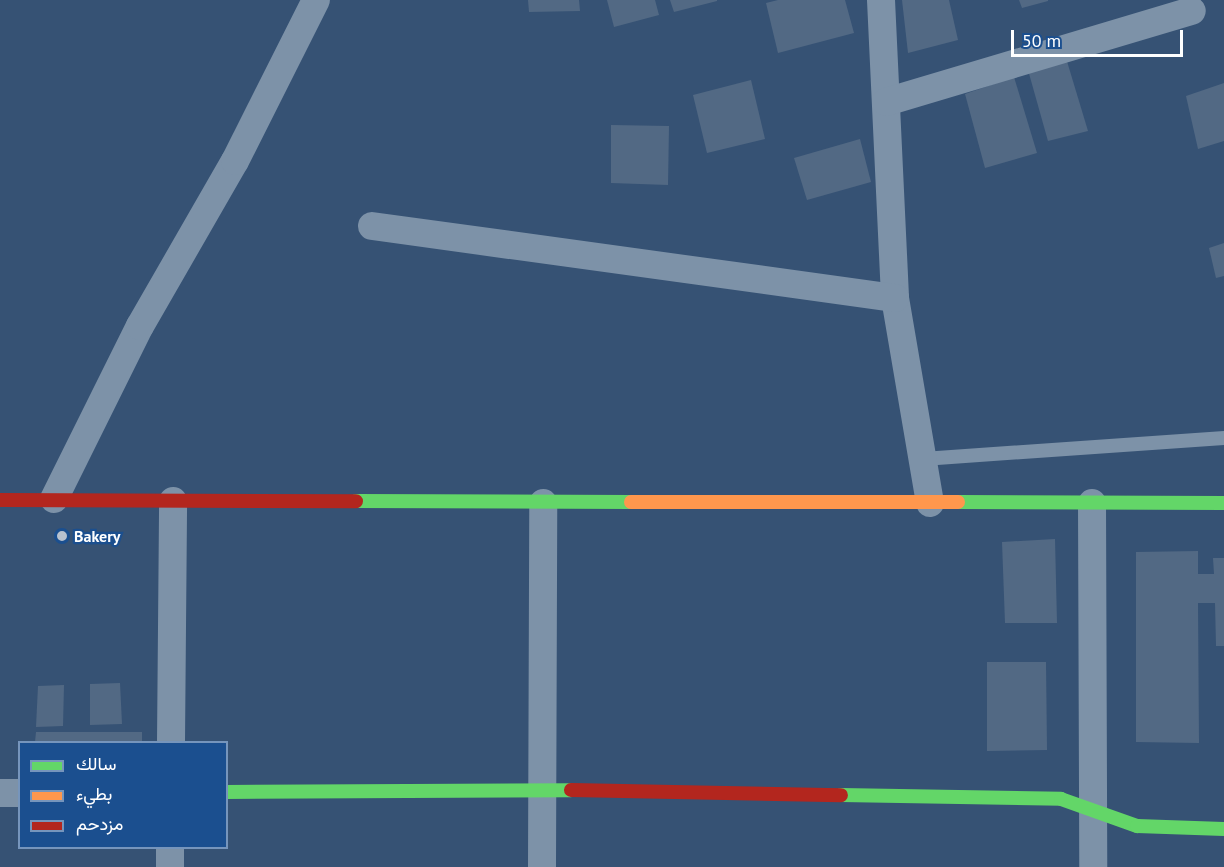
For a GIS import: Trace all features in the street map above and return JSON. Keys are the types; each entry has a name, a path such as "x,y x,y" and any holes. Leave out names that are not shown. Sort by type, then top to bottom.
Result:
{"main road":[{"path":"0,500 1224,503"},
{"path":"228,792 543,790 1061,799 1137,826 1224,829"}],"street":[{"path":"54,499 140,326 235,160 316,0"},
{"path":"881,0 896,298 930,502"},
{"path":"886,102 1192,11"},
{"path":"372,226 896,298"},
{"path":"171,741 173,501"},
{"path":"542,867 543,503"},
{"path":"1092,503 1093,867"},
{"path":"0,793 18,793"},
{"path":"170,849 170,867"}],"lane":[{"path":"923,459 1224,438"}],"building":[{"path":"528,0 579,0 580,11 529,12"},
{"path":"607,0 655,0 659,15 614,27"},
{"path":"670,0 717,0 717,1 674,12"},
{"path":"778,0 845,0 854,33 778,53 766,3"},
{"path":"902,0 949,0 958,40 908,53"},
{"path":"1019,0 1048,0 1048,1 1022,8"},
{"path":"1066,58 1088,131 1048,141 1028,70"},
{"path":"1014,77 1037,153 985,168 965,94"},
{"path":"751,80 765,139 707,153 693,95"},
{"path":"1224,83 1224,141 1198,149 1186,96"},
{"path":"611,125 669,126 668,185 611,183"},
{"path":"860,139 871,182 807,200 794,158"},
{"path":"1224,243 1224,276 1216,278 1209,248"},
{"path":"1055,539 1057,623 1005,623 1002,542"},
{"path":"1198,551 1198,574 1214,574 1213,558 1224,558 1224,646 1216,646 1215,603 1198,603 1199,743 1136,742 1136,552"},
{"path":"987,662 1046,662 1047,750 987,751"},
{"path":"120,683 122,724 90,725 90,684"},
{"path":"64,685 63,726 36,727 38,686"},
{"path":"36,732 142,732 142,741 35,741"}],"traffic: fast":[{"path":"356,501 631,502"},
{"path":"958,502 1224,503"},
{"path":"228,792 571,790"},
{"path":"841,795 1061,799 1137,826 1224,829"}],"traffic: slow":[{"path":"631,502 958,502"}],"traffic: jam":[{"path":"0,500 356,501"},
{"path":"571,790 841,795"}],"place":[{"name":"Bakery","path":"62,536"}]}
